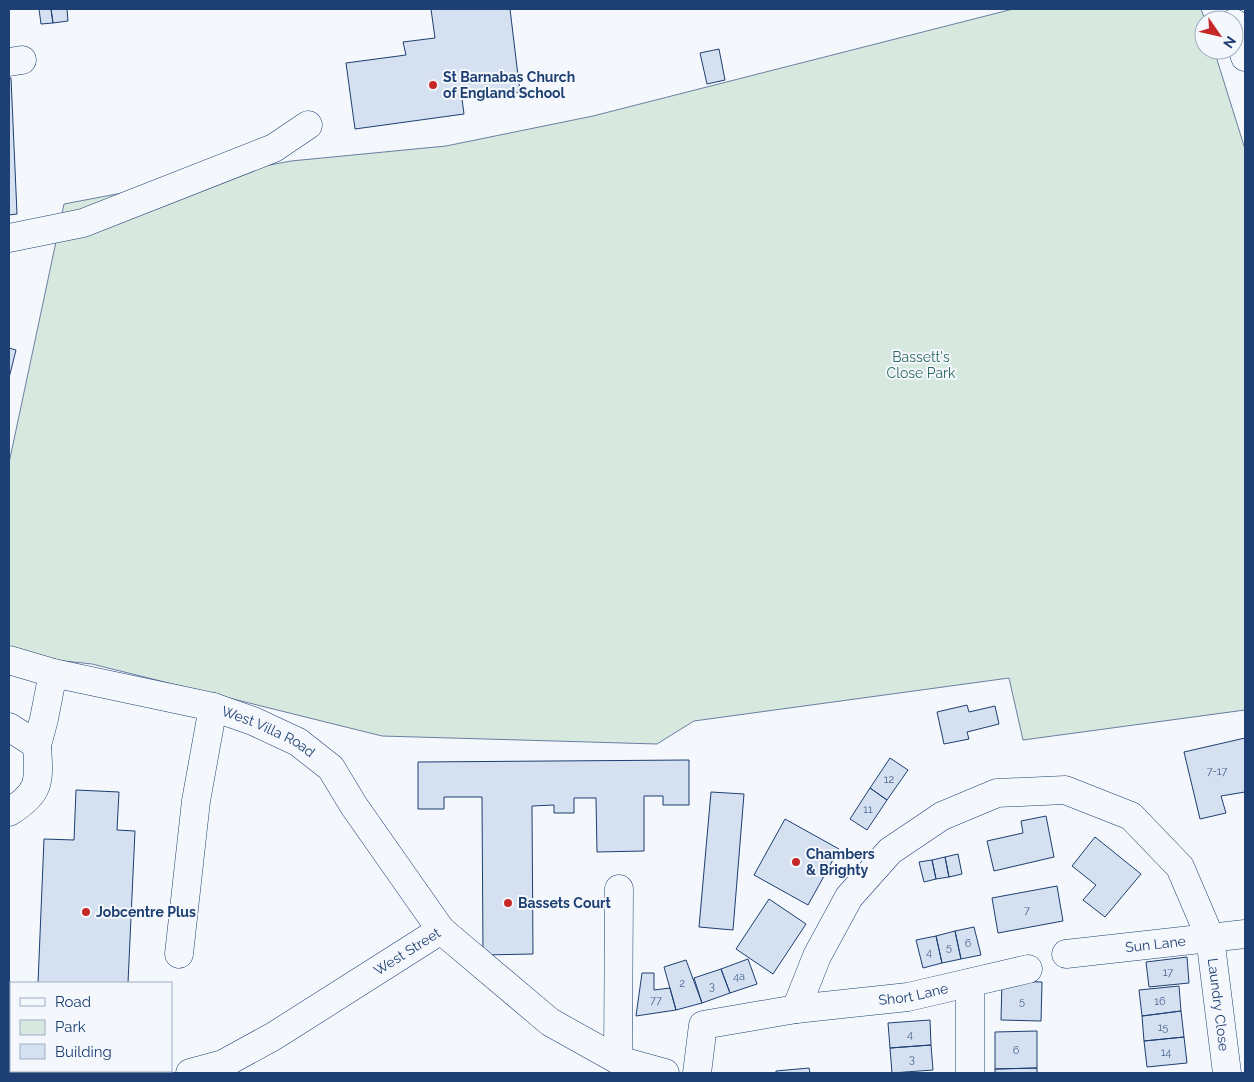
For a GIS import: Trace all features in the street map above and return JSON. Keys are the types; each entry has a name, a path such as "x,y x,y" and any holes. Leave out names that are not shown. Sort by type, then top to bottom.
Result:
{"street":[{"path":"9,238 83,223 274,148 308,125"},
{"name":"West Villa Road","path":"9,660 53,674 213,706 253,720 298,742 331,768 354,806 441,930"},
{"path":"9,812 33,794 39,773 37,745 53,674"},
{"path":"179,954 196,801 213,706"},
{"path":"9,727 37,745"},
{"name":"Laundry Close","path":"796,1009 817,956 849,897 890,851 942,816 997,793 1065,790 1131,816 1180,867 1210,937 1227,1073"},
{"path":"618,1060 619,889"},
{"name":"West Street","path":"190,1073 223,1064 274,1036 441,930 550,1022 618,1060 665,1073"},
{"name":"Sun Lane","path":"1066,954 1245,934"},
{"name":"Short Lane","path":"697,1073 703,1025 796,1009 908,997 1028,969"},
{"path":"970,983 970,1073"}],"green space":[{"name":"Bassett's Close Park","path":"1013,9 1201,9 1194,10 1194,60 1217,60 1245,149 1245,710 1023,740 1009,678 694,721 657,744 382,736 92,664 9,655 9,463 64,204 291,161 446,146 593,116"}],"building":[{"path":"39,9 51,9 53,23 41,24"},
{"path":"51,9 67,9 68,21 53,23"},
{"path":"431,9 510,9 520,92 462,99 464,114 355,129 346,63 406,55 403,42 435,38"},
{"path":"719,49 725,80 707,84 700,53"},
{"path":"9,78 11,78 17,214 9,215"},
{"path":"9,348 16,350 9,378"},
{"path":"967,705 969,712 995,706 999,724 967,732 969,739 944,744 937,712"},
{"path":"1245,738 1245,792 1221,796 1226,813 1200,819 1184,752"},
{"path":"890,758 908,770 887,800 870,788"},
{"name":"Bassets Court","path":"689,760 689,805 663,805 663,796 644,796 644,851 597,852 596,798 574,798 574,813 554,813 554,805 532,806 533,954 483,955 482,797 444,797 444,809 418,809 418,762"},
{"path":"870,788 887,800 867,830 850,819"},
{"name":"Jobcentre Plus","path":"76,790 119,792 117,830 135,831 128,982 38,982 44,839 74,840"},
{"path":"711,792 744,794 733,930 699,927"},
{"path":"1046,816 1054,857 994,871 987,841 1023,833 1021,821"},
{"name":"Chambers & Brighty","path":"785,819 839,849 808,905 754,875"},
{"path":"1095,837 1141,874 1105,917 1083,900 1096,885 1072,866"},
{"path":"958,854 962,874 949,877 945,857"},
{"path":"945,857 949,877 936,879 932,860"},
{"path":"932,860 936,879 924,882 919,862"},
{"path":"1057,886 1063,921 998,933 992,898"},
{"path":"769,899 806,924 773,974 736,949"},
{"path":"974,927 981,955 961,959 955,931"},
{"path":"955,931 961,959 942,963 936,936"},
{"path":"936,936 942,963 923,968 916,940"},
{"path":"1187,957 1189,983 1149,987 1146,962"},
{"path":"748,959 757,984 730,993 721,969"},
{"path":"686,960 702,1003 676,1010 664,967"},
{"path":"721,969 730,993 702,1003 694,978"},
{"path":"642,973 654,973 654,990 670,988 676,1010 636,1016"},
{"path":"1002,981 1042,982 1041,1021 1001,1020"},
{"path":"1179,986 1181,1011 1142,1016 1139,990"},
{"path":"1181,1011 1184,1037 1144,1041 1142,1016"},
{"path":"930,1020 931,1045 890,1048 888,1023"},
{"path":"1037,1031 1037,1068 995,1069 995,1032"},
{"path":"1184,1037 1187,1063 1147,1067 1144,1041"},
{"path":"931,1045 933,1070 892,1073 890,1048"},
{"path":"809,1068 810,1073 776,1073 776,1071"},
{"path":"1037,1068 1037,1073 995,1073 995,1069"}],"place":[{"name":"St Barnabas Church of England School","path":"433,85"},
{"name":"Chambers & Brighty","path":"796,862"},
{"name":"Bassets Court","path":"508,903"},
{"name":"Jobcentre Plus","path":"86,912"}]}
